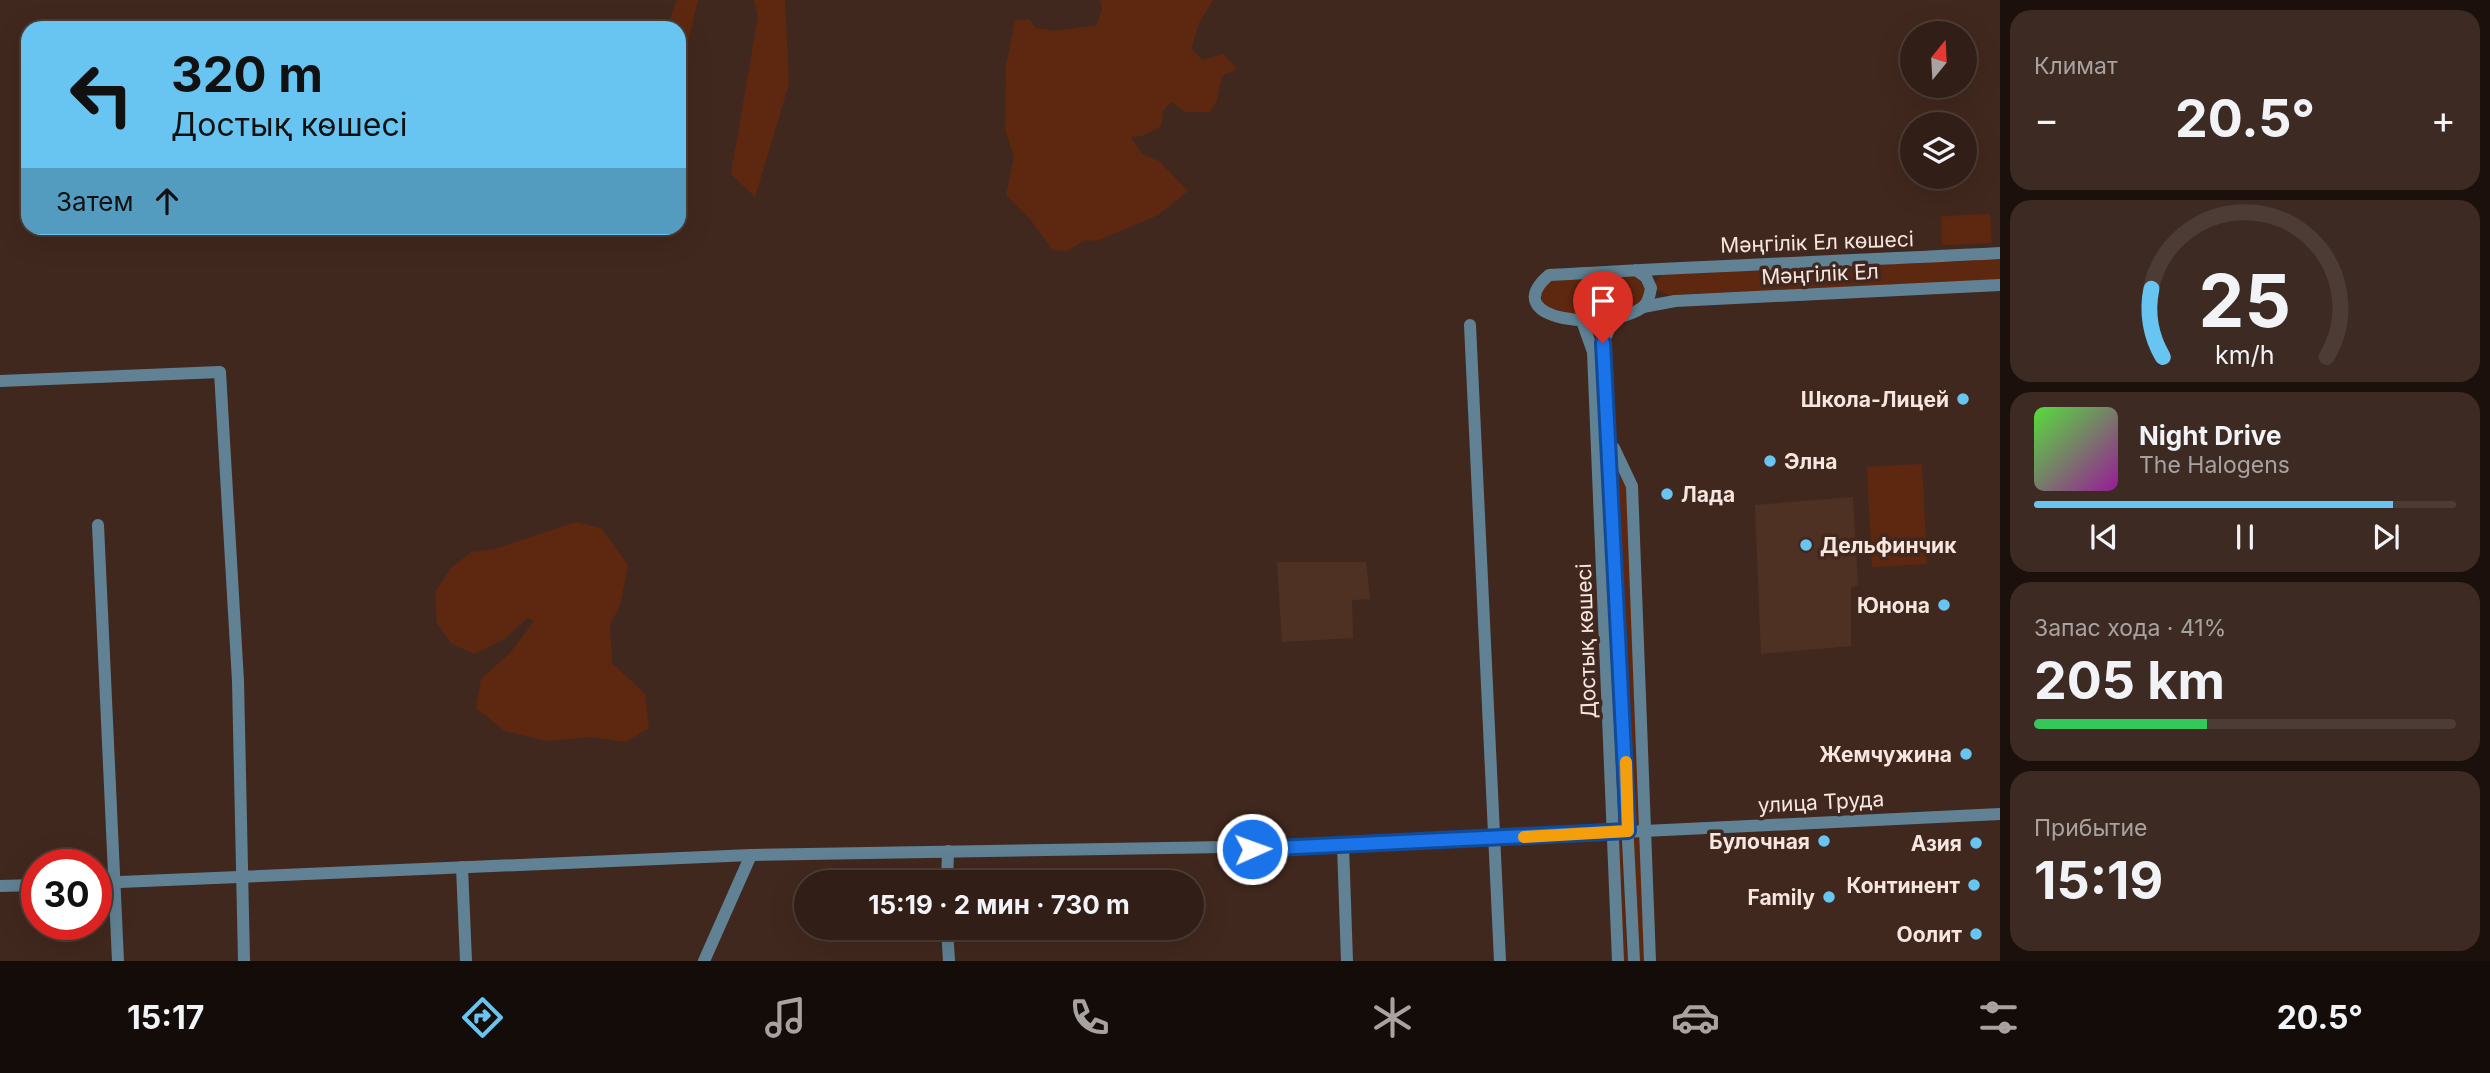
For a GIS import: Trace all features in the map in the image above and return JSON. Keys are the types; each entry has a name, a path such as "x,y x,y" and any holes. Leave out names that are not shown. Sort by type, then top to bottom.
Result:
{"street":[{"name":"Мәңгілік Ел көшесі","path":"1643,307 1614,318 1582,321 1544,312 1536,300 1541,281 1549,275 2000,253"},
{"path":"1636,270 1646,277 1651,288 1643,307"},
{"name":"Мәңгілік Ел","path":"1643,307 1675,301 2000,285"},
{"path":"1614,318 1603,343 1610,440 1634,961"},
{"name":"Достық көшесі","path":"1582,321 1593,352 1618,961"},
{"path":"1471,325 1500,961"},
{"path":"0,381 220,372 238,681 244,961"},
{"path":"1610,440 1632,486 1650,961"},
{"path":"97,525 118,961"},
{"name":"улица Труда","path":"114,883 751,855 1343,845 2000,814"},
{"path":"1343,845 1346,961"},
{"path":"947,870 948,851"},
{"path":"704,961 751,855"},
{"path":"462,867 466,961"},
{"path":"0,886 21,885"},
{"path":"947,940 948,961"}],"shaded area":[{"path":"677,0 698,0 686,43 686,21 669,21"},
{"path":"754,0 785,0 789,84 755,197 731,174 758,16"},
{"path":"1100,0 1213,0 1199,23 1191,49 1203,60 1223,54 1237,69 1222,76 1217,100 1210,112 1185,112 1171,102 1163,111 1161,126 1142,136 1131,137 1142,154 1159,161 1188,191 1158,215 1097,241 1085,240 1067,251 1053,250 1030,219 1006,195 1014,157 1005,129 1006,66 1015,21 1029,19 1036,28 1055,31 1097,25 1102,9"},
{"path":"1990,214 1992,243 1942,245 1941,216"},
{"path":"2000,257 2000,280 1669,295 1656,289 1655,283 1663,273"},
{"path":"1635,274 1646,284 1641,304 1602,316 1583,316 1544,306 1539,290 1545,281"},
{"path":"1594,344 1599,344 1627,961 1622,961"},
{"path":"1615,464 1629,486 1648,961 1638,961"},
{"path":"1922,464 1927,564 1872,567 1867,467"},
{"name":"Дельфинчик","path":"1853,497 1858,585 1851,587 1851,646 1761,654 1755,505"},
{"path":"576,522 601,528 628,565 620,606 610,624 612,663 645,694 649,728 626,742 591,737 547,741 505,731 476,708 481,679 511,652 534,621 527,618 506,638 474,654 451,643 437,623 435,592 452,567 472,552 495,549"},
{"path":"1277,562 1366,562 1370,599 1352,600 1353,638 1282,642"}],"slow traffic":[{"path":"1524,837 1628,831 1626,762"}],"place":[{"name":"Школа-Лицей","path":"1963,399"},
{"name":"Элна","path":"1770,461"},
{"name":"Лада","path":"1667,494"},
{"name":"Дельфинчик","path":"1806,545"},
{"name":"Юнона","path":"1944,605"},
{"name":"Жемчужина","path":"1966,754"},
{"name":"Булочная","path":"1824,841"},
{"name":"Азия","path":"1976,843"},
{"name":"Континент","path":"1974,885"},
{"name":"Family","path":"1829,897"},
{"name":"Оолит","path":"1976,934"}],"route":[{"path":"1252,849 1628,831 1612,466 1603,343"}]}
